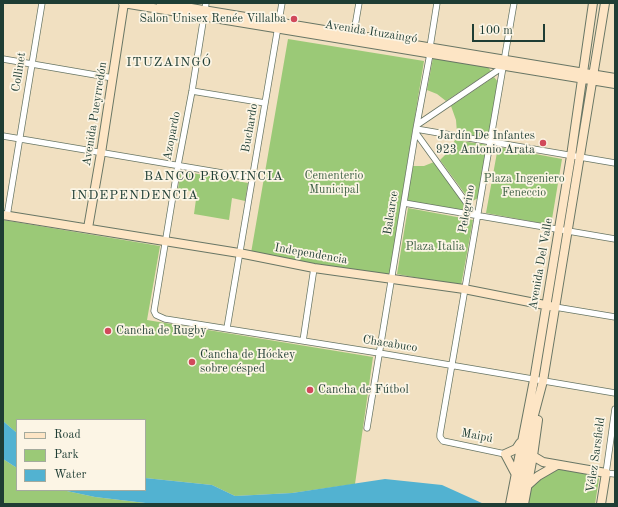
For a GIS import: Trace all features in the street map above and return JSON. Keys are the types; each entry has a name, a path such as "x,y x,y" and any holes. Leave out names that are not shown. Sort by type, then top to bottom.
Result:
{"main road":[{"name":"Avenida Ituzaingó","path":"124,3 205,10"},
{"name":"Avenida Pueyrredón","path":"88,228 124,3"},
{"name":"Avenida Ituzaingó","path":"161,3 205,10 278,26 583,76 615,84"},
{"name":"Avenida Del Valle","path":"510,504 534,380 559,230 593,3"},
{"name":"Avenida Del Valle","path":"524,504 534,456 543,381 606,3"},
{"name":"Avenida Ituzaingó","path":"593,78 615,78"},
{"name":"Independencia","path":"5,216 239,252 314,268 464,290 555,307"},
{"name":"Avenida Del Valle","path":"518,504 534,415 543,381"},
{"path":"515,473 505,454 516,450 522,440"},
{"path":"534,456 542,462 606,473"},
{"path":"528,485 538,476 557,465"},
{"name":"Vélez Sarsfield","path":"601,504 606,473"}],"street":[{"name":"Collinet","path":"5,216 20,139 42,3"},
{"name":"Buchardo","path":"227,328 282,3"},
{"path":"353,38 359,3"},
{"name":"Balcarce","path":"367,428 437,3"},
{"name":"Pelegrino","path":"443,441 440,434 451,365 514,3"},
{"name":"Azopardo","path":"160,317 156,315 154,311 205,10"},
{"path":"3,59 113,78"},
{"path":"416,129 504,63"},
{"path":"192,91 265,103"},
{"path":"416,129 615,163"},
{"path":"416,129 476,216"},
{"path":"3,136 101,154 178,165 252,178"},
{"path":"404,203 615,239"},
{"path":"303,341 314,268"},
{"name":"Independencia","path":"555,307 615,317"},
{"name":"Chacabuco","path":"160,317 451,365 615,394"},
{"name":"Vélez Sarsfield","path":"606,473 615,409"},
{"name":"Maipú","path":"443,441 505,454"},
{"path":"606,473 615,474"}],"green space":[{"name":"Cementerio Municipal","path":"288,39 424,61 389,276 251,253"},
{"path":"433,58 487,66 491,71 446,101 437,94 427,90"},
{"name":"Plaza Ingeniero Feneccio","path":"494,77 498,82 488,138 457,133 456,120 451,106"},
{"name":"Plaza Ingeniero Feneccio","path":"455,140 488,145 478,198 471,202 440,160 449,151"},
{"name":"Plaza Ingeniero Feneccio","path":"498,147 562,159 551,225 486,213"},
{"name":"Plaza Ingeniero Feneccio","path":"434,162 466,206 462,210 407,201 413,166 424,166"},
{"path":"181,171 248,183 245,201 232,198 229,220 194,214 197,192 178,189"},
{"name":"Plaza Italia","path":"408,208 473,220 461,286 397,274"},
{"path":"3,220 160,246 147,320 373,357 355,484 292,493 235,496 212,485 146,478 146,419 16,419 16,432 3,421"},
{"path":"3,459 16,467 16,491 67,491 95,497 154,504 3,504"},
{"path":"556,469 596,475 599,479 595,504 528,504 531,485"}],"water":[{"path":"3,421 16,432 16,467 3,459"},
{"path":"146,478 212,485 235,496 292,493 385,479 442,485 484,504 154,504 95,497 67,491 146,491"}],"place":[{"name":"Salon Unisex Renée Villalba","path":"294,19"},
{"name":"Jardín De Infantes 923 Antonio Arata","path":"543,143"},
{"name":"Cancha de Rugby","path":"108,331"},
{"name":"Cancha de Hóckey sobre césped","path":"192,362"},
{"name":"Cancha de Fútbol","path":"310,390"}],"district":[{"name":"ITUZAINGÓ","path":"169,63"},
{"name":"BANCO PROVINCIA","path":"214,177"},
{"name":"INDEPENDENCIA","path":"135,196"}]}
